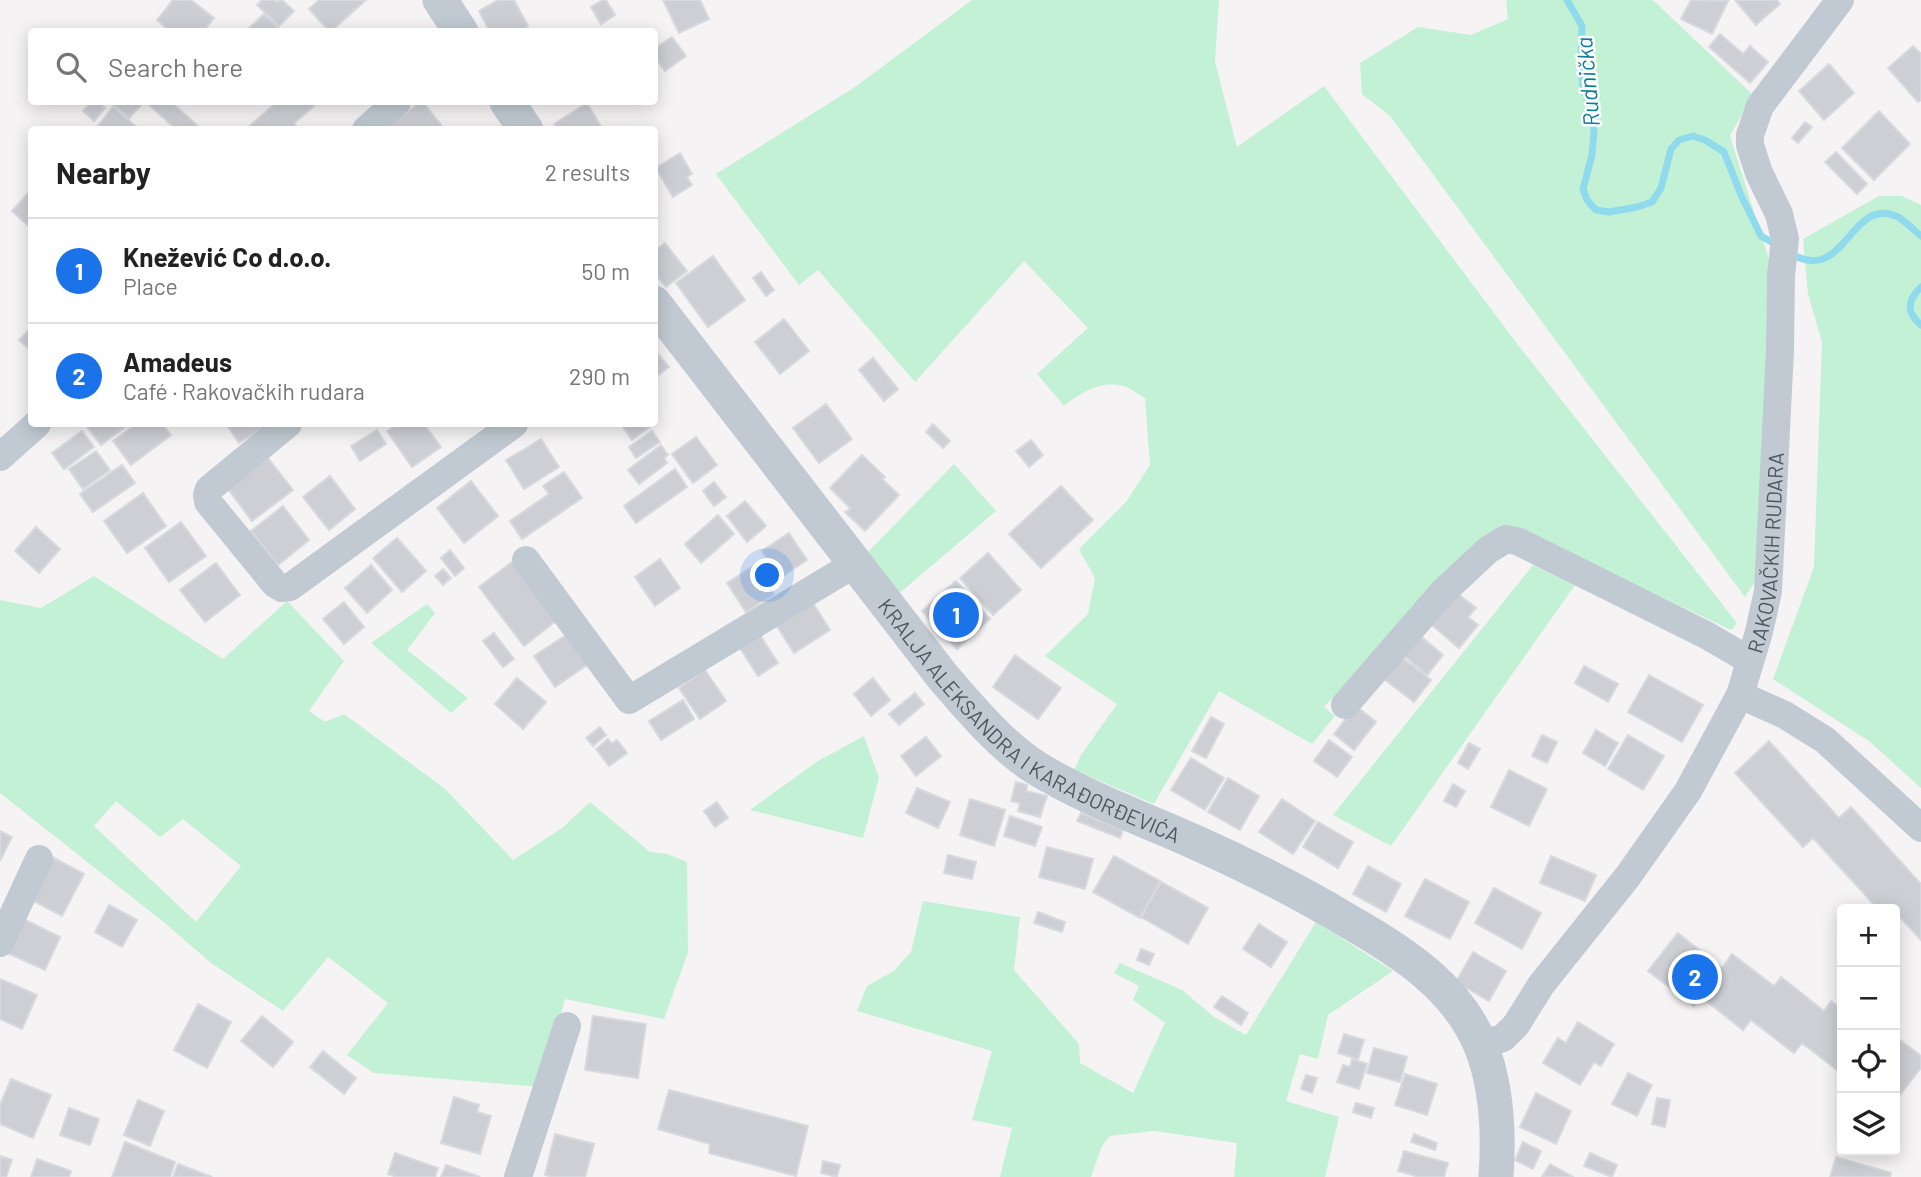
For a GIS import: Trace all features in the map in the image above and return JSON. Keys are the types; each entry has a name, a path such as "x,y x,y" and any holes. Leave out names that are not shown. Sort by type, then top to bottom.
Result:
{"street":[{"path":"440,0 458,28"},
{"name":"RAKOVAČKIH RUDARA","path":"1480,1045 1503,1038 1516,1025 1541,985 1628,876 1688,791 1740,695 1768,591 1781,275 1785,239 1779,214 1759,173 1750,145 1750,135 1760,106 1840,0"},
{"path":"370,126 394,105"},
{"path":"509,105 523,126"},
{"name":"KRALJA ALEKSANDRA I KARAĐORĐEVIĆA","path":"658,314 943,677 974,713 1036,768 1108,806 1198,844 1321,905 1401,953 1437,982 1460,1009 1480,1045 1495,1108 1496,1177"},
{"path":"0,457 34,427"},
{"path":"284,427 209,489 207,495 208,502 275,584 282,588 290,587 510,427"},
{"path":"1345,705 1443,592 1496,543 1506,539 1517,541 1683,623 1749,660"},
{"path":"526,560 629,700 856,563"},
{"path":"1740,695 1785,715 1825,740 1921,828"},
{"path":"0,943 39,859"},
{"path":"518,1177 567,1026"}],"green space":[{"path":"972,0 1219,0 1215,62 1237,147 1324,86 1515,341 1737,623 1731,630 1526,533 1459,561 1324,707 1335,716 1312,744 1219,691 1154,804 1074,770 1081,755 1117,704 1045,656 1088,614 1095,578 1079,549 1126,502 1150,465 1145,398 1126,387 1109,384 1093,388 1064,406 1037,374 1088,328 1024,261 915,382 818,270 799,285 716,174 855,87"},
{"path":"1506,0 1653,0 1753,95 1730,136 1771,266 1756,580 1745,597 1390,116 1362,94 1360,63 1418,27 1471,35 1508,19"},
{"path":"1879,196 1902,196 1921,205 1921,788 1869,741 1773,679 1814,567 1822,342 1808,294 1803,239"},
{"path":"954,464 996,511 896,596 864,556"},
{"path":"1533,565 1575,585 1391,846 1333,815"},
{"path":"94,576 223,659 287,601 344,661 309,711 325,722 344,714 445,789 513,860 562,828 590,802 650,852 667,854 687,862 688,952 664,1019 565,999 541,1087 374,1073 347,1055 388,1003 328,957 283,1011 211,963 166,924 0,793 0,600 41,608","holes":["116,801 160,837 183,819 241,866 196,922 94,826"]},
{"path":"427,604 435,613 407,650 468,698 451,713 371,643"},
{"path":"864,736 879,778 863,838 750,810 818,761"},
{"path":"923,901 1020,917 1014,970 1079,1044 1080,1063 1133,1093 1165,1023 1133,1000 1139,986 1114,973 1120,963 1182,990 1214,1017 1246,1035 1316,922 1393,971 1328,1015 1318,1059 1300,1054 1286,1101 1339,1117 1325,1177 1234,1177 1237,1143 1154,1131 1110,1136 1102,1146 1091,1177 1000,1177 1012,1128 972,1120 992,1051 857,1011 867,986 894,971 911,952"}],"building":[{"path":"173,0 191,0 214,18 206,28 166,28 157,20"},
{"path":"262,0 282,0 294,11 279,26 257,5"},
{"path":"319,0 366,0 334,28 326,28 309,9"},
{"path":"498,0 514,0 528,26 488,28 479,11"},
{"path":"606,0 615,15 601,24 591,7"},
{"path":"663,0 700,0 709,19 679,33"},
{"path":"1691,0 1728,1 1712,34 1681,19"},
{"path":"1735,0 1777,0 1780,4 1756,25"},
{"path":"264,14 278,28 249,28"},
{"path":"1720,34 1743,54 1750,46 1768,62 1750,83 1709,47"},
{"path":"672,37 686,56 665,71 658,61 658,46"},
{"path":"1913,46 1921,54 1921,100 1918,102 1888,68"},
{"path":"1829,64 1854,93 1824,120 1799,91"},
{"path":"89,105 102,105 105,108 94,121 83,111"},
{"path":"114,105 141,105 129,118"},
{"path":"149,105 174,105 197,125 173,126"},
{"path":"274,105 314,106 294,123 296,126 250,126"},
{"path":"416,105 425,105 442,126 392,126"},
{"path":"584,105 588,105 601,126 555,126 554,124"},
{"path":"113,107 135,126 98,126"},
{"path":"1879,111 1910,144 1874,180 1842,148"},
{"path":"1805,122 1812,127 1798,143 1792,138"},
{"path":"1836,152 1867,184 1857,194 1825,162"},
{"path":"680,153 692,174 687,177 692,185 673,197 658,167"},
{"path":"28,193 28,225 12,211"},
{"path":"665,243 687,271 666,287 658,278 658,249"},
{"path":"713,256 745,300 708,327 676,283"},
{"path":"761,272 774,290 766,296 753,278"},
{"path":"784,319 809,351 780,374 755,342"},
{"path":"28,331 28,348 19,340"},
{"path":"658,354 669,367 658,375"},
{"path":"873,358 898,389 884,401 859,370"},
{"path":"826,404 852,439 819,463 793,428"},
{"path":"933,424 950,441 943,448 926,432"},
{"path":"87,427 125,427 101,445"},
{"path":"132,427 164,427 171,435 131,465 113,441"},
{"path":"228,427 263,427 239,443"},
{"path":"393,427 426,427 441,447 412,467 387,431"},
{"path":"623,427 650,427 632,440"},
{"path":"377,430 386,444 360,461 351,446"},
{"path":"82,431 94,447 64,469 52,453"},
{"path":"652,431 660,442 636,458 629,447"},
{"path":"696,437 717,465 693,483 672,454"},
{"path":"541,439 559,467 524,489 506,460"},
{"path":"1031,440 1043,455 1029,467 1016,451"},
{"path":"661,445 668,455 664,458 667,463 639,484 628,470"},
{"path":"96,451 110,470 83,489 69,469"},
{"path":"862,455 899,495 865,531 845,512 851,509 830,488"},
{"path":"268,458 293,490 252,521 228,489"},
{"path":"122,465 135,483 93,512 80,494"},
{"path":"675,469 687,487 636,523 624,506"},
{"path":"564,472 582,498 522,539 510,521 549,494 543,486"},
{"path":"330,476 355,509 329,530 303,497"},
{"path":"471,481 498,516 464,543 437,508"},
{"path":"714,482 726,497 714,506 703,491"},
{"path":"1061,486 1093,520 1041,568 1009,534"},
{"path":"143,493 166,526 127,553 104,521"},
{"path":"745,501 766,526 747,542 727,516"},
{"path":"283,506 309,540 278,565 251,531"},
{"path":"718,515 734,534 701,563 685,544"},
{"path":"181,522 206,556 169,582 145,548"},
{"path":"36,527 60,549 39,573 15,551"},
{"path":"789,533 807,560 780,578 762,551"},
{"path":"397,538 426,571 402,592 373,558"},
{"path":"450,550 464,568 455,576 441,558"},
{"path":"988,553 1021,590 993,615 960,578"},
{"path":"660,559 680,588 655,606 635,577"},
{"path":"512,562 557,620 524,646 479,587"},
{"path":"216,563 240,595 205,622 180,590"},
{"path":"371,565 392,590 367,613 345,588"},
{"path":"755,565 774,594 746,612 727,583"},
{"path":"443,569 451,578 443,585 435,576"},
{"path":"956,581 990,619 957,649 922,611"},
{"path":"1453,590 1476,608 1468,617 1478,625 1459,648 1427,621"},
{"path":"811,600 830,630 794,653 775,623"},
{"path":"344,602 364,627 344,644 323,619"},
{"path":"758,632 778,663 758,676 738,645"},
{"path":"494,633 514,659 503,667 483,641"},
{"path":"1418,634 1443,655 1427,675 1402,654"},
{"path":"566,635 587,665 555,687 534,656"},
{"path":"1015,655 1061,688 1038,719 993,687"},
{"path":"1400,656 1431,680 1414,702 1383,678"},
{"path":"1584,666 1618,684 1608,702 1575,683"},
{"path":"705,670 726,701 700,719 679,688"},
{"path":"1649,675 1703,705 1682,742 1628,712"},
{"path":"517,678 546,702 523,729 495,704"},
{"path":"873,678 890,700 871,716 854,694"},
{"path":"915,693 924,704 899,725 889,714"},
{"path":"683,700 694,719 661,740 649,721"},
{"path":"1356,706 1376,722 1354,750 1334,734"},
{"path":"1211,717 1224,724 1206,758 1192,751"},
{"path":"600,727 606,735 593,746 586,738"},
{"path":"1596,730 1618,743 1605,766 1583,753"},
{"path":"1542,735 1557,742 1547,763 1532,756"},
{"path":"1628,735 1664,756 1643,790 1608,769"},
{"path":"926,737 941,756 916,776 901,756"},
{"path":"608,739 612,744 617,740 627,753 609,766 596,749"},
{"path":"1329,740 1352,757 1337,777 1314,761"},
{"path":"1769,741 1839,818 1851,807 1921,884 1921,940 1900,917 1900,904 1873,904 1813,838 1803,847 1735,773"},
{"path":"1469,743 1480,749 1468,769 1458,763"},
{"path":"1191,758 1224,778 1205,810 1171,790"},
{"path":"1509,770 1547,789 1529,826 1491,807"},
{"path":"1228,778 1259,796 1240,830 1208,812"},
{"path":"1016,782 1027,785 1026,791 1047,796 1040,817 1018,811 1020,803 1011,801"},
{"path":"1453,784 1465,791 1456,807 1444,801"},
{"path":"917,788 950,802 938,828 906,813"},
{"path":"970,799 1005,810 994,846 960,835"},
{"path":"1282,799 1315,821 1293,854 1259,832"},
{"path":"717,802 728,818 715,827 704,811"},
{"path":"1081,813 1123,830 1120,838 1077,821"},
{"path":"1010,816 1042,827 1035,846 1004,836"},
{"path":"1318,822 1353,842 1338,868 1303,847"},
{"path":"0,831 12,837 0,861"},
{"path":"1047,847 1093,859 1085,889 1039,877"},
{"path":"948,855 976,862 972,879 944,873"},
{"path":"50,856 84,874 62,916 28,898"},
{"path":"1114,856 1160,881 1140,918 1093,892"},
{"path":"1551,856 1596,875 1585,901 1540,883"},
{"path":"1368,866 1401,884 1386,912 1353,894"},
{"path":"1425,879 1469,902 1450,939 1405,916"},
{"path":"1161,882 1208,908 1188,944 1141,917"},
{"path":"1494,888 1541,913 1522,949 1475,923"},
{"path":"109,905 137,920 122,947 95,932"},
{"path":"1038,912 1065,922 1062,932 1034,923"},
{"path":"21,918 60,937 45,970 5,952"},
{"path":"1259,924 1287,942 1271,967 1243,949"},
{"path":"1678,933 1722,968 1732,954 1774,986 1781,977 1824,1011 1831,1001 1837,1005 1837,1070 1802,1043 1794,1053 1751,1020 1743,1030 1701,997 1694,1006 1648,971"},
{"path":"1141,949 1154,954 1149,965 1137,960"},
{"path":"1473,952 1506,971 1489,1001 1456,982"},
{"path":"0,979 37,995 22,1029 0,1019"},
{"path":"1222,996 1248,1013 1241,1025 1214,1007"},
{"path":"198,1004 231,1022 207,1068 174,1050"},
{"path":"262,1016 293,1042 273,1067 241,1041"},
{"path":"593,1016 646,1024 638,1078 585,1070"},
{"path":"1578,1022 1614,1044 1601,1066 1594,1062 1580,1085 1543,1063 1558,1038 1566,1043"},
{"path":"1344,1034 1364,1040 1358,1059 1338,1053"},
{"path":"1900,1040 1921,1056 1921,1068 1900,1095"},
{"path":"1374,1048 1407,1057 1400,1082 1367,1073"},
{"path":"323,1051 356,1078 344,1094 310,1067"},
{"path":"1352,1059 1367,1064 1359,1089 1337,1082 1343,1065 1350,1067"},
{"path":"1628,1073 1652,1085 1637,1116 1612,1104"},
{"path":"1405,1074 1437,1084 1427,1115 1395,1105"},
{"path":"1306,1075 1317,1078 1312,1093 1301,1089"},
{"path":"11,1079 51,1095 33,1138 0,1124 0,1105"},
{"path":"669,1090 808,1126 796,1176 709,1153 710,1144 658,1129"},
{"path":"1536,1093 1571,1111 1556,1144 1520,1127"},
{"path":"454,1097 479,1105 477,1112 491,1116 480,1154 441,1143"},
{"path":"1657,1098 1670,1100 1665,1127 1652,1124"},
{"path":"138,1100 164,1111 150,1146 124,1135"},
{"path":"1356,1103 1374,1108 1371,1118 1353,1112"},
{"path":"69,1108 99,1119 90,1145 60,1135"},
{"path":"555,1134 594,1144 585,1177 545,1175"},
{"path":"1414,1134 1437,1143 1435,1150 1411,1142"},
{"path":"125,1142 175,1162 170,1177 112,1177"},
{"path":"1523,1142 1541,1151 1533,1169 1515,1160"},
{"path":"1404,1151 1448,1163 1444,1177 1419,1177 1398,1171"},
{"path":"395,1153 438,1168 435,1177 397,1177 388,1174"},
{"path":"1590,1153 1617,1165 1612,1177 1584,1166"},
{"path":"0,1156 12,1160 6,1177 0,1177"},
{"path":"1836,1157 1891,1173 1890,1177 1830,1177"},
{"path":"37,1159 71,1171 69,1177 31,1177"},
{"path":"823,1161 840,1165 837,1177 821,1173"},
{"path":"178,1164 212,1177 173,1177"},
{"path":"1550,1164 1573,1177 1542,1177"},
{"path":"446,1165 480,1177 441,1177"}],"waterway":[{"name":"Rudnička","path":"1567,0 1582,26 1583,87 1591,109 1594,132 1592,155 1583,189 1587,200 1596,210 1609,212 1652,202 1661,188 1671,149 1679,140 1693,136 1724,152 1761,236 1777,245"},
{"name":"Rudnička","path":"1790,253 1808,260 1823,259 1835,251 1867,219 1880,214 1896,216 1921,236"},
{"name":"Rudnička","path":"1921,287 1910,306 1913,316 1921,325"}],"place":[{"name":"Knežević Co d.o.o.","path":"956,615"},
{"name":"Amadeus","path":"1695,977"}]}
